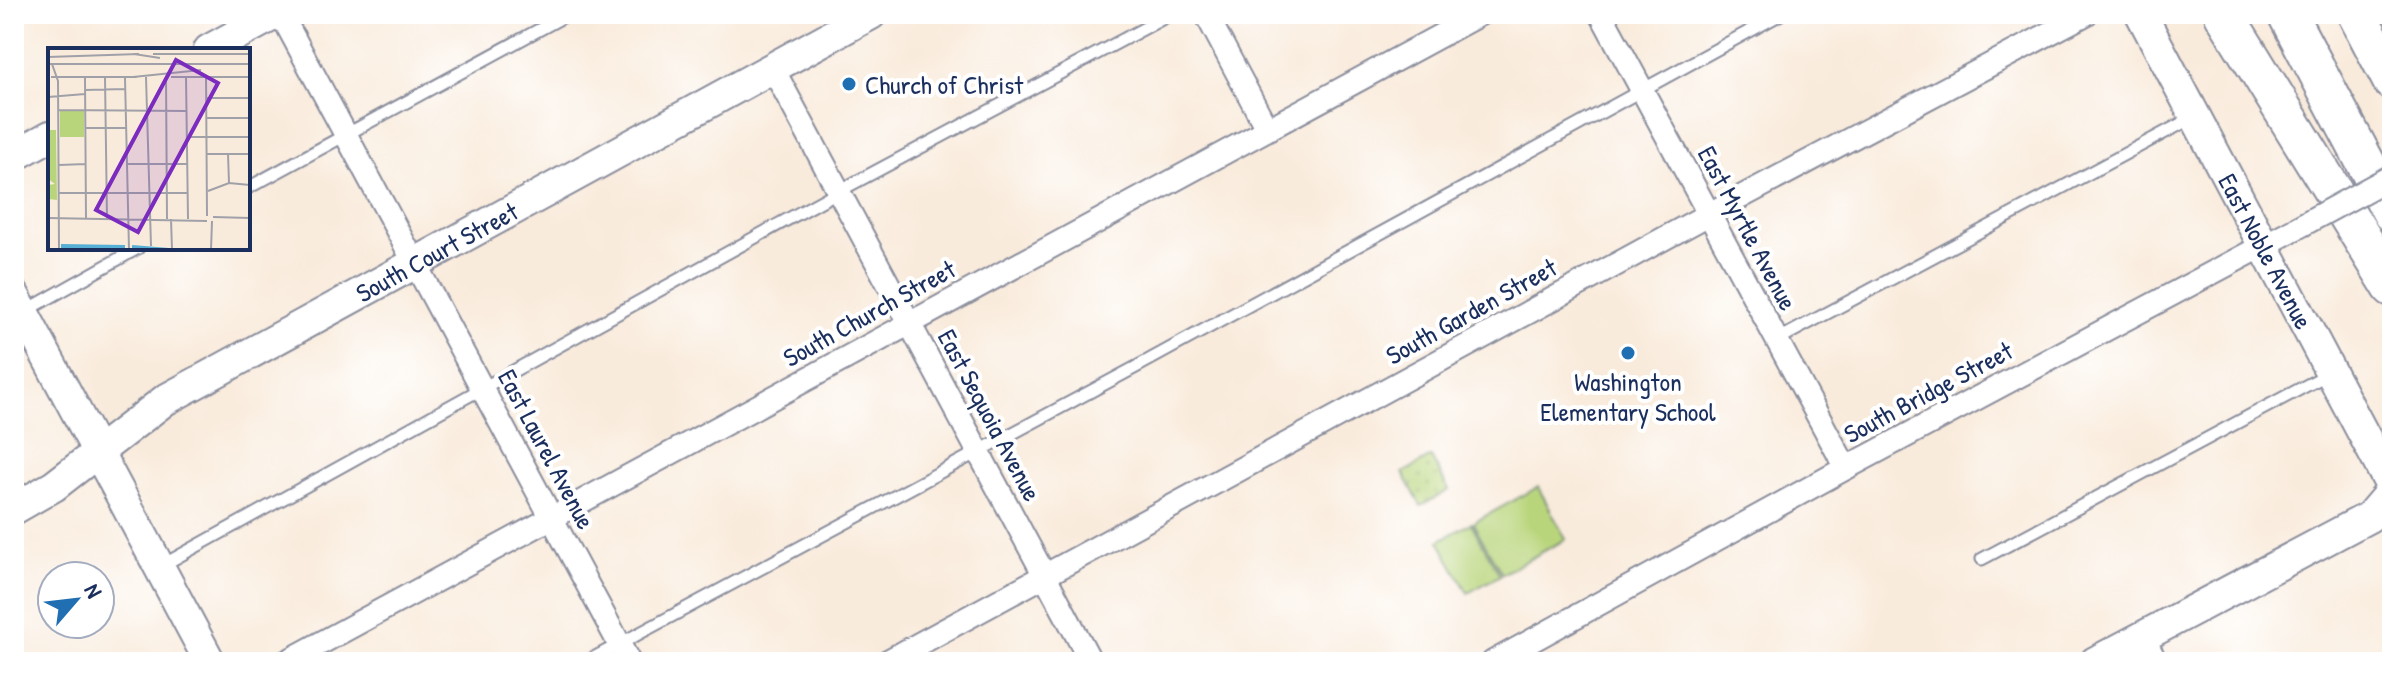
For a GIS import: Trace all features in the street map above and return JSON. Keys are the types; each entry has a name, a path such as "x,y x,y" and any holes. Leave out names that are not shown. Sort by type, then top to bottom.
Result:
{"highway":[{"path":"2224,14 2392,287"},
{"path":"2287,14 2392,213"},
{"path":"2357,14 2392,81"}],"street":[{"path":"213,48 278,14"},
{"name":"East Laurel Avenue","path":"278,14 625,654"},
{"name":"South Court Street","path":"14,509 54,486 165,400 871,14"},
{"path":"1206,14 1266,127"},
{"name":"South Church Street","path":"286,662 1266,127 1480,14"},
{"name":"East Myrtle Avenue","path":"1601,14 1846,468"},
{"name":"South Garden Street","path":"886,662 1709,214 2086,14"},
{"name":"East Noble Avenue","path":"2141,14 2266,244 2392,489"},
{"name":"East Sequoia Avenue","path":"772,67 1091,662"},
{"path":"14,156 48,137"},
{"name":"South Bridge Street","path":"1493,662 1520,656 1846,468 2392,176"},
{"path":"22,323 210,662"},
{"path":"2095,662 2149,649 2380,517 2392,489"}],"lane":[{"path":"250,187 568,14"},
{"path":"159,568 839,191 1171,14"},
{"path":"586,662 625,654 978,452 1781,14"},
{"path":"1777,340 2196,115"},
{"path":"22,323 135,250"},
{"path":"1982,559 2332,371"}],"green space":[{"path":"1431,457 1449,490 1421,506 1403,473"},
{"path":"1538,487 1566,539 1502,574 1473,523"},
{"path":"1471,523 1500,575 1468,593 1439,541"}],"place":[{"name":"Church of Christ","path":"849,84"},
{"name":"Washington Elementary School","path":"1628,353"}]}
